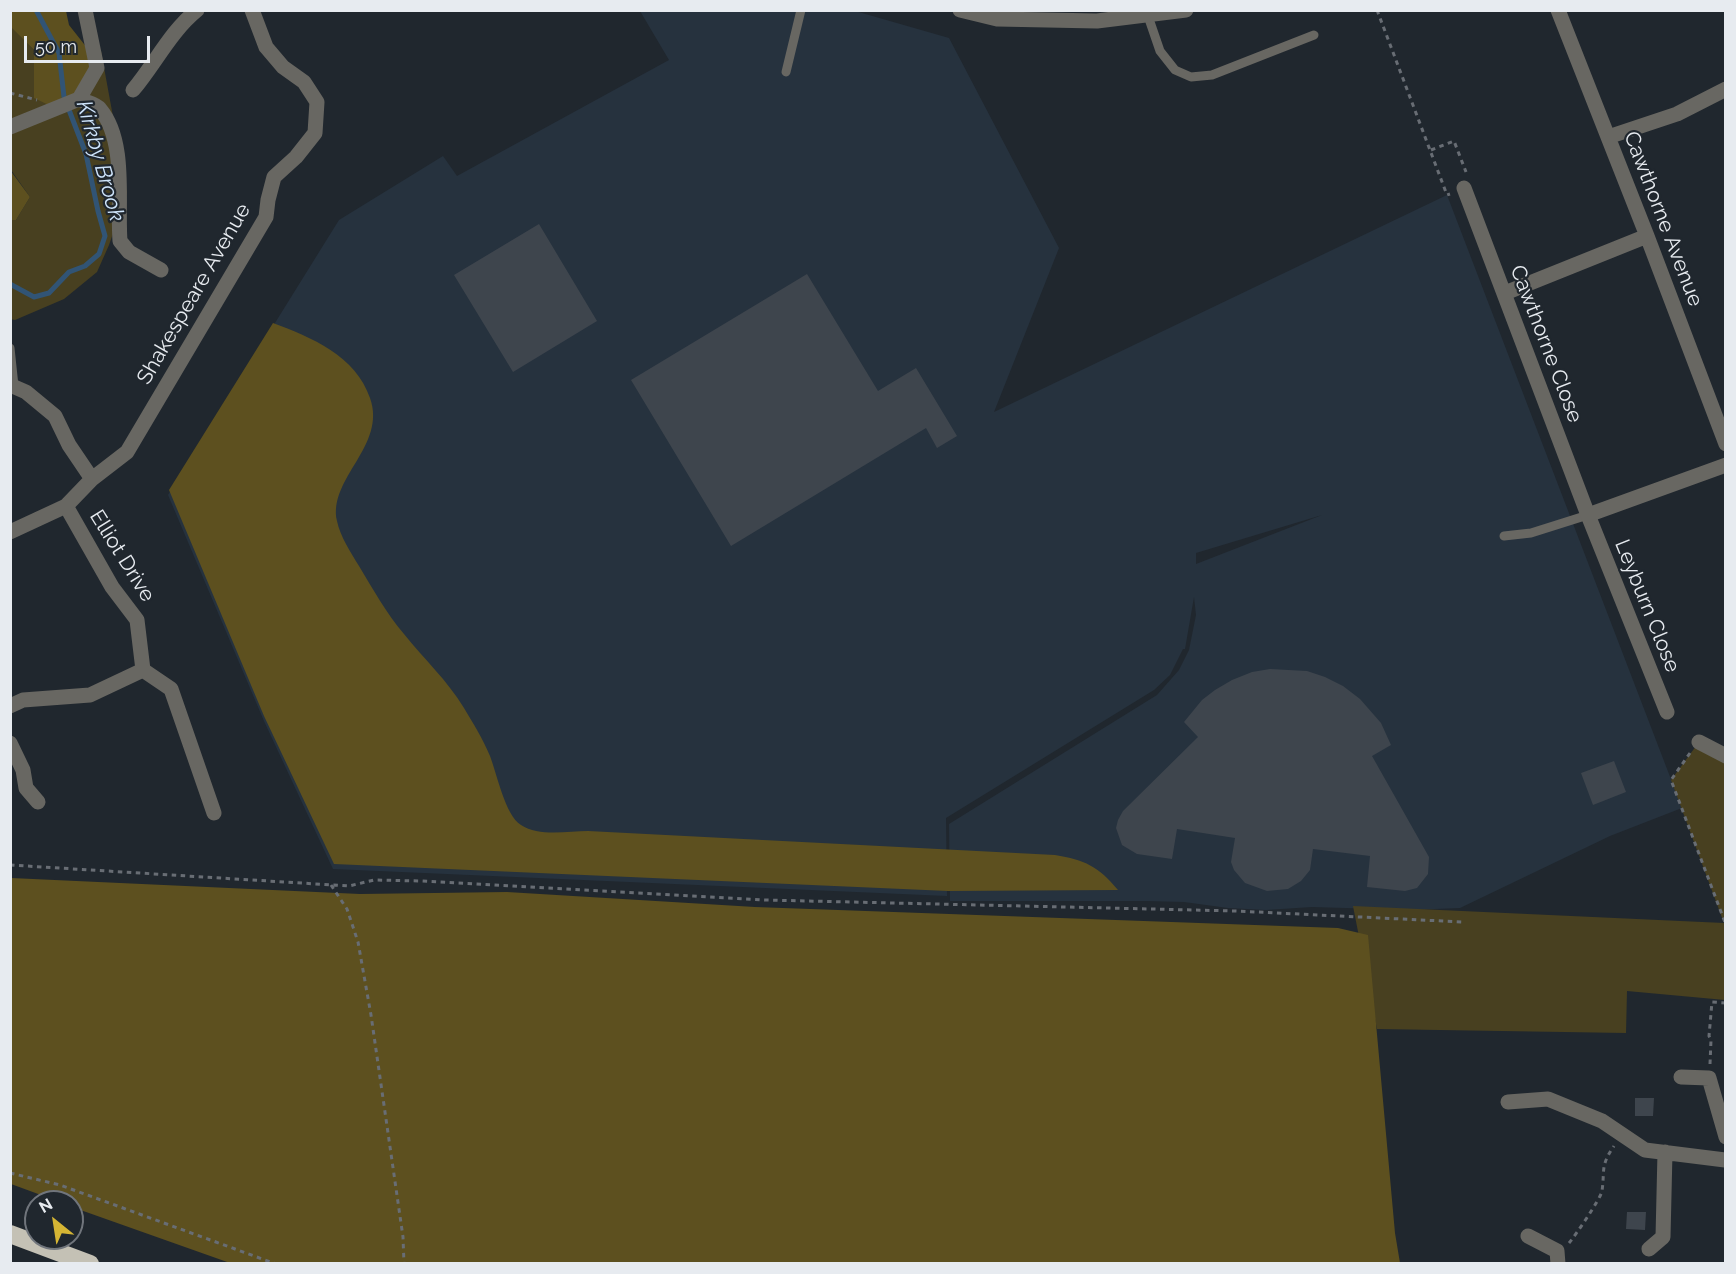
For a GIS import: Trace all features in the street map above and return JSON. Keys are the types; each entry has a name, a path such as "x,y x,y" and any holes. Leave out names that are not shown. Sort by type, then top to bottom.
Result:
{"highway":[{"path":"10,1234 90,1263"}],"street":[{"path":"10,128 79,99 97,68 85,10"},
{"path":"133,90 149,71 174,32 197,10"},
{"name":"Shakespeare Avenue","path":"10,532 66,506 92,479 127,452 266,217 274,177 296,157 315,134 317,102 304,82 283,67 266,47 252,10"},
{"path":"960,10 997,19 1148,16 1186,10"},
{"name":"Cawthorne Avenue","path":"1558,10 1623,181 1647,236 1725,444"},
{"path":"1608,137 1677,114 1725,89"},
{"path":"79,99 99,107 111,127 118,158 120,242 129,252 161,270"},
{"name":"Cawthorne Close","path":"1464,188 1588,515"},
{"path":"1505,292 1647,236"},
{"path":"12,385 26,392 55,416 69,445 92,479"},
{"path":"1588,515 1725,465"},
{"name":"Elliot Drive","path":"66,506 112,587 137,620 143,670"},
{"name":"Leyburn Close","path":"1588,515 1667,712"},
{"path":"10,706 23,700 90,695 143,670 171,689 214,813"},
{"path":"1699,742 1725,756"},
{"path":"10,743 23,771 26,788 38,801"},
{"path":"1681,1077 1709,1078 1725,1137"},
{"path":"1508,1102 1548,1099 1602,1121 1645,1150 1725,1161 1725,1155"},
{"path":"1649,1248 1663,1237 1665,1152"},
{"path":"1528,1236 1557,1257"}],"lane":[{"path":"786,72 801,10"},
{"path":"1148,16 1160,51 1175,69 1191,76 1212,75 1314,35"},
{"path":"10,348 12,385"},
{"path":"1504,536 1531,533 1588,515"}],"path":[{"path":"1377,10 1447,195 1471,185 1454,141 1431,150"},
{"path":"1699,742 1671,780 1725,925"},
{"path":"10,865 331,885 349,885 374,880 422,881 765,900 1236,911 1463,922"},
{"path":"331,885 347,909 358,942 403,1237 404,1263"},
{"path":"1709,1078 1712,1002 1725,1003"},
{"path":"1557,1257 1571,1242 1602,1193 1602,1173 1607,1155 1621,1134"},
{"path":"10,1173 60,1185 276,1263"}],"shaded area":[{"path":"10,11 66,11 69,25 95,58 79,99 55,108 34,98 34,50 12,28"},
{"path":"640,11 855,11 949,38 1059,248 994,412 1447,195 1682,808 1610,836 1460,908 1411,910 1312,907 1266,910 1184,902 950,901 949,824 1157,695 1179,670 1189,650 1196,615 1194,597 1185,649 1170,675 1154,690 946,818 947,896 333,869 264,721 168,495 339,220 443,156 457,176 669,60","holes":["1322,515 1196,564 1196,553"]},
{"path":"10,25 34,50 34,98 101,51 127,193 97,272 64,299 15,320 10,319 11,220 16,220 30,197 11,170"},
{"path":"10,170 30,197 16,220 11,220"},
{"path":"273,323 330,350 354,371 363,383 370,398 373,415 371,431 365,447 341,490 337,505 338,527 349,550 391,618 443,679 464,708 487,750 510,813 521,825 528,829 545,832 588,831 1055,855 1090,865 1104,875 1118,890 948,891 334,864 264,716 169,490"},
{"path":"1699,742 1725,757 1725,1000 1627,991 1626,1033 1377,1029 1353,906 1724,923 1671,780"},
{"path":"11,878 360,894 507,892 755,907 1338,928 1368,935 1395,1233 1400,1263 230,1263 84,1211 84,1190 27,1190 11,1184"}],"building":[{"path":"539,224 597,321 513,372 454,275"},
{"path":"807,274 878,391 916,368 957,436 937,448 926,428 731,546 631,380"},
{"path":"1270,669 1307,671 1325,677 1343,686 1360,699 1381,723 1391,745 1372,756 1429,857 1428,874 1417,888 1405,891 1367,887 1370,856 1313,849 1310,870 1301,881 1288,889 1267,891 1245,883 1234,870 1231,862 1235,838 1177,829 1172,859 1137,854 1122,845 1116,828 1118,820 1123,811 1198,737 1184,722 1202,700 1232,680 1252,672"},
{"path":"1614,761 1626,792 1593,805 1581,773"},
{"path":"1635,1098 1654,1098 1653,1116 1635,1116"},
{"path":"1627,1212 1646,1212 1645,1230 1626,1229"}],"waterway":[{"name":"Kirkby Brook","path":"10,284 34,297 49,293 69,272 85,266 99,254 105,236 86,154 64,97 59,53 36,10"}]}
